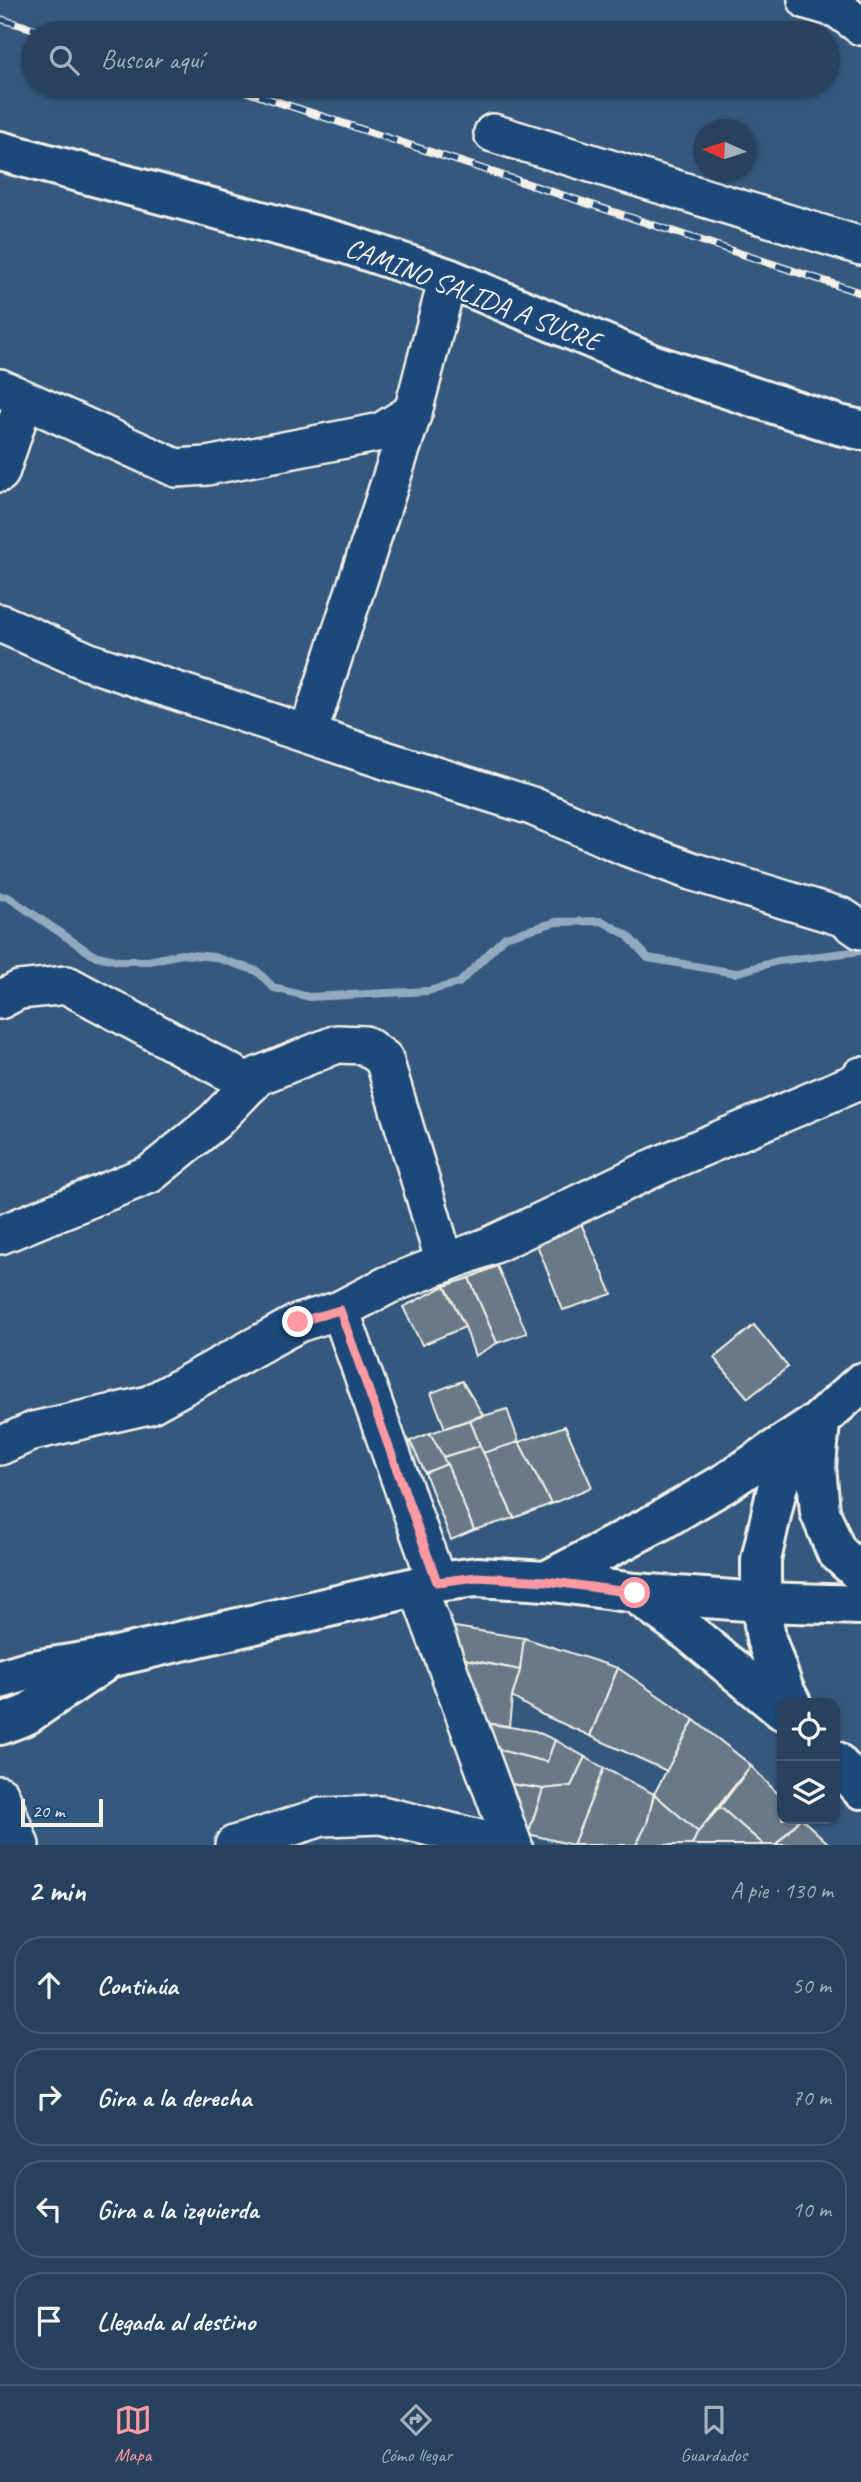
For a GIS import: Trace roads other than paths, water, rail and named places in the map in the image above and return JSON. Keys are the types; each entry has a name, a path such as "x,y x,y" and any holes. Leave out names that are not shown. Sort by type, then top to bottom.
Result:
{"main road":[{"name":"CAMINO SALIDA A SUCRE","path":"0,151 343,243 448,278 652,364 861,430"},
{"path":"546,1581 660,1521 725,1483 820,1420 861,1383"},
{"path":"820,1420 816,1466 820,1512 835,1551 861,1574"},
{"path":"788,1698 766,1639 761,1602 761,1560 778,1484 820,1420"},
{"path":"0,1679 27,1671 108,1658 428,1585 477,1577 546,1581 635,1593 761,1602 861,1605"},
{"path":"635,1593 690,1633 777,1706"},
{"path":"0,1725 26,1715 108,1658"},
{"path":"840,1766 861,1789"}],"street":[{"path":"807,0 838,9 861,26"},
{"path":"492,133 861,246"},
{"path":"308,734 412,412 448,278"},
{"path":"0,473 12,394 176,468 207,466 381,432 412,412"},
{"path":"0,623 89,662 532,806 627,847 691,871 842,918 861,930"},
{"path":"0,1000 19,990 67,985 251,1084"},
{"path":"0,1235 150,1174 215,1121 258,1076 337,1044 365,1045 384,1059 445,1263"},
{"path":"0,1446 33,1431 149,1405 298,1322 340,1310 388,1285 492,1245 660,1165 859,1081 861,1076"},
{"path":"340,1310 513,1845"},
{"path":"0,1795 20,1845"},
{"path":"234,1845 322,1817 381,1815 504,1845"}],"waterway":[{"path":"0,896 8,897 93,955 119,961 149,961 181,954 214,957 257,971 274,988 309,997 428,991 459,983 505,937 556,922 602,921 627,935 648,958 735,973 778,961 861,951"}],"railway":[{"path":"0,19 21,25"},
{"path":"266,98 861,293"}]}
